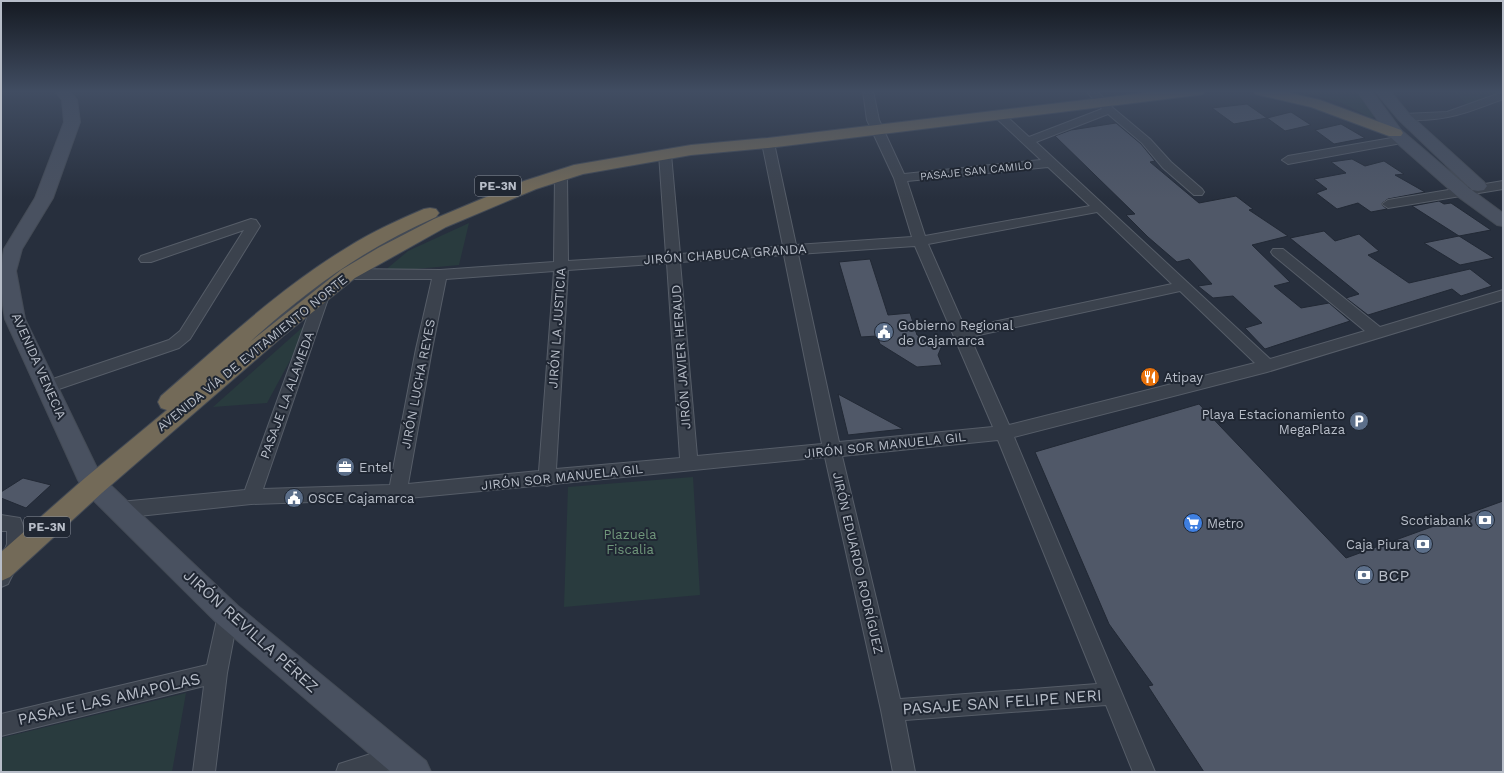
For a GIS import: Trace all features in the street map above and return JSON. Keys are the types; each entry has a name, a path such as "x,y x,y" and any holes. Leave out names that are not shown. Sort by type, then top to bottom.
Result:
{"highway":[{"name":"AVENIDA VÍA DE EVITAMIENTO NORTE","path":"3,565 91,479 256,324 333,264 399,226 468,196 537,172 594,156 856,127"},
{"name":"AVENIDA VÍA DE EVITAMIENTO NORTE","path":"17,536 91,479 348,274 384,252 440,223 530,185 580,169 666,154 768,143 863,127"},
{"path":"1374,127 1399,137"}],"street":[{"name":"AVENIDA VENECIA","path":"70,127 44,198 13,250 3,272 15,319 91,479"},
{"path":"876,127 900,178 920,241 1004,434 1144,772"},
{"path":"1013,127 1267,366"},
{"path":"1029,141 1054,127"},
{"path":"1132,127 1167,165 1198,192"},
{"path":"1391,127 1399,137 1464,192 1503,221"},
{"path":"1415,127 1481,189 1503,205"},
{"path":"1288,160 1399,137"},
{"name":"JIRÓN EDUARDO RODRÍGUEZ","path":"768,143 832,450 892,710 904,772"},
{"name":"JIRÓN JAVIER HERAUD","path":"666,154 689,464"},
{"name":"PASAJE SAN CAMILO","path":"900,178 1052,163"},
{"name":"JIRÓN LA JUSTICIA","path":"547,479 561,266 561,176"},
{"path":"1388,204 1503,185"},
{"name":"JIRÓN CHABUCA GRANDA","path":"348,274 440,275 790,249 920,241 1100,208"},
{"path":"47,387 174,344 185,335 253,226 251,223 146,259"},
{"path":"1278,252 1376,332"},
{"name":"JIRÓN LUCHA REYES","path":"398,492 424,349 440,275"},
{"path":"961,334 1182,286"},
{"name":"PASAJE LA ALAMEDA","path":"250,497 323,294"},
{"name":"JIRÓN SOR MANUELA GIL","path":"120,510 250,497 398,492 547,479 1004,434 1267,366 1503,295"},
{"name":"JIRÓN REVILLA PÉREZ","path":"91,479 120,510 228,615 405,764"},
{"path":"1,523 13,524 16,528 17,536 3,565"},
{"path":"204,772 216,673 228,615"},
{"name":"PASAJE LAS AMAPOLAS","path":"1,725 216,673"},
{"name":"PASAJE SAN FELIPE NERI","path":"892,710 1112,694"},
{"path":"347,772 405,764"}],"green space":[{"path":"469,223 459,265 383,272 408,251"},
{"path":"313,318 267,403 213,407"},
{"name":"Plazuela Fiscalia","path":"693,477 700,595 564,607 568,487"},
{"path":"186,693 172,772 1,772 1,738"}],"building":[{"path":"1090,127 1121,127 1141,144 1155,161 1150,162 1199,203 1236,196 1253,209 1249,210 1288,236 1252,245 1290,282 1274,286 1301,308 1329,303 1350,321 1265,349 1245,328 1262,323 1233,296 1213,298 1198,286 1212,284 1189,259 1177,262 1148,237 1126,215 1135,214 1055,136 1071,130"},
{"path":"1280,127 1302,127 1285,131"},
{"path":"1328,127 1346,127 1365,138 1334,144 1315,130"},
{"path":"1352,159 1365,166 1384,161 1404,174 1395,175 1425,192 1388,199 1381,204 1387,209 1371,212 1358,203 1337,209 1316,193 1327,189 1314,179 1346,173 1331,162"},
{"path":"1439,201 1444,204 1451,203 1491,230 1459,236 1412,206"},
{"path":"1324,231 1335,241 1359,234 1379,251 1368,255 1409,283 1470,269 1492,286 1461,296 1452,289 1368,315 1346,298 1359,294 1290,238"},
{"path":"1459,236 1494,258 1460,265 1424,243"},
{"path":"870,259 888,315 910,313 917,335 943,343 938,355 942,365 917,367 880,344 877,336 861,337 839,262"},
{"path":"838,394 903,429 848,435"},
{"path":"1199,404 1346,558 1503,501 1503,772 1204,772 1148,686 1153,685 1109,624 1035,452"},
{"path":"23,478 51,485 26,508 1,498 1,492"}],"place":[{"name":"Gobierno Regional de Cajamarca","path":"884,332"},
{"name":"Atipay","path":"1150,377"},
{"name":"Playa Estacionamiento MegaPlaza","path":"1359,421"},
{"name":"Entel","path":"345,467"},
{"name":"OSCE Cajamarca","path":"294,498"},
{"name":"Scotiabank","path":"1485,520"},
{"name":"Metro","path":"1193,523"},
{"name":"Caja Piura","path":"1423,544"},
{"name":"BCP","path":"1364,575"}]}
